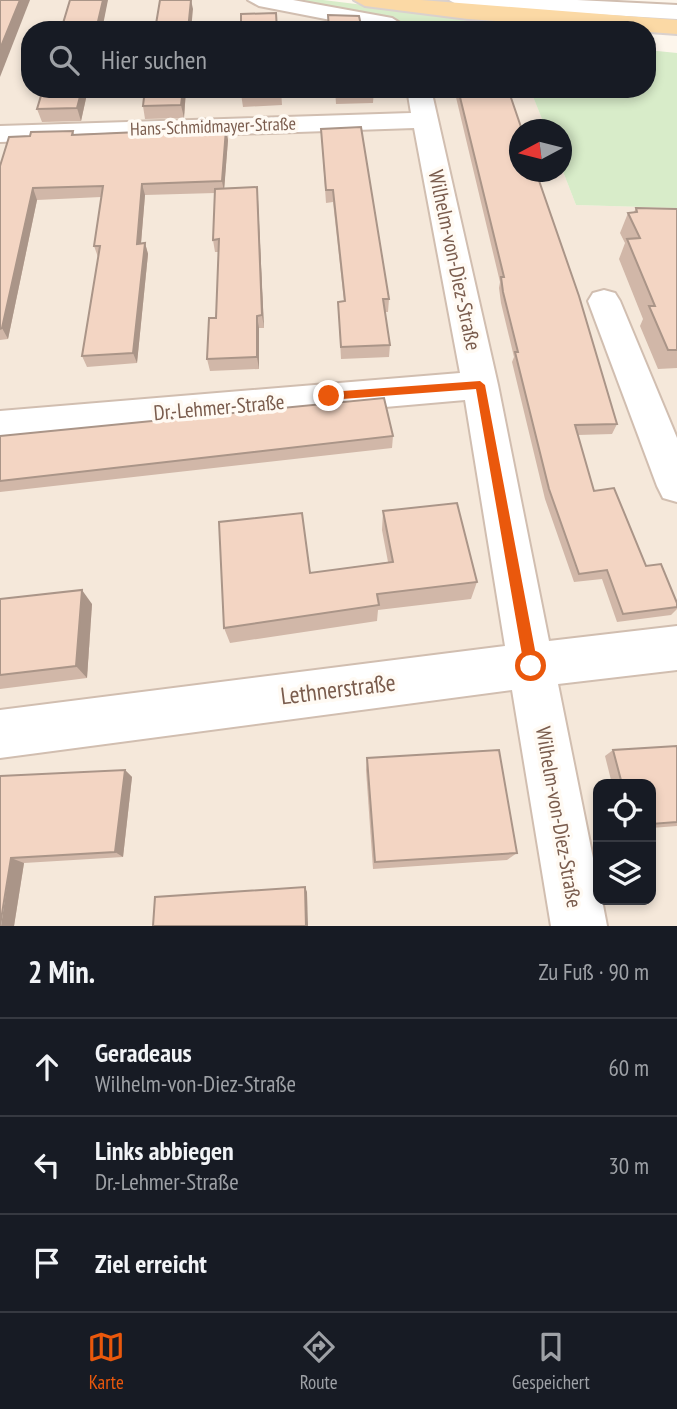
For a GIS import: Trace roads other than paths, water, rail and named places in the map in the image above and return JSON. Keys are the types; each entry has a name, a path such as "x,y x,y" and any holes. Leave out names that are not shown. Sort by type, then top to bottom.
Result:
{"main road":[{"path":"365,0 468,12 593,21"},
{"path":"656,25 677,27"}],"street":[{"path":"259,0 371,21"},
{"path":"460,0 677,12"},
{"name":"Hans-Schmidmayer-Straße","path":"0,134 423,104"},
{"name":"Wilhelm-von-Diez-Straße","path":"423,104 480,385 579,926"},
{"path":"604,301 677,486"},
{"name":"Dr.-Lehmer-Straße","path":"0,426 480,385"},
{"name":"Lethnerstraße","path":"0,734 677,648"}]}
